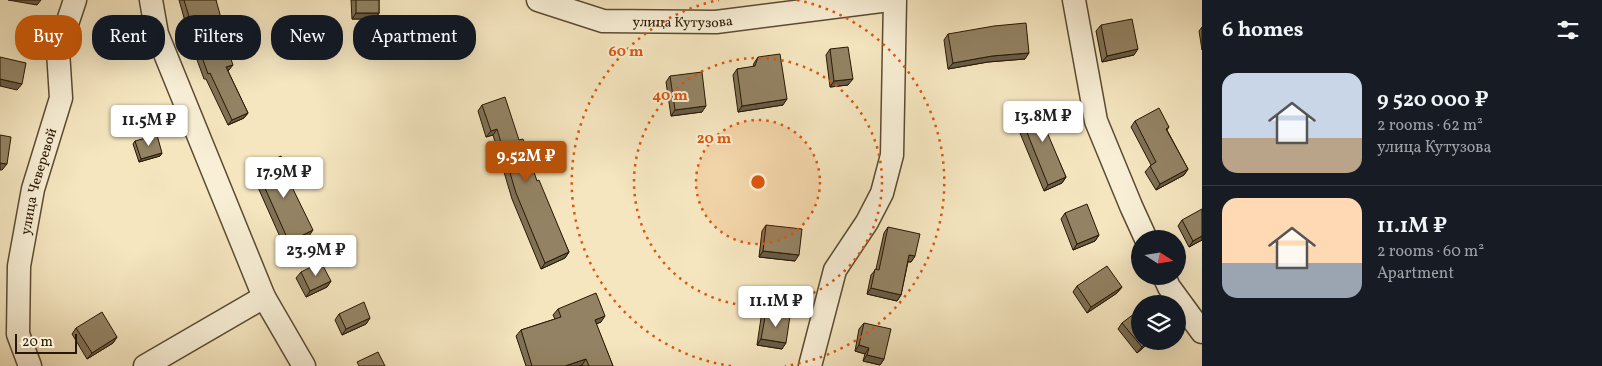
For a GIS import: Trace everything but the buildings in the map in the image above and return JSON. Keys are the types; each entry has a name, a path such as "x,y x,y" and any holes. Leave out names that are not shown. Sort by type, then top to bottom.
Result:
{"street":[{"name":"улица Чеверевой","path":"30,366 18,334 18,266 33,189 61,98 58,51 75,0"},
{"path":"151,0 157,34 264,297 304,366"},
{"name":"улица Кутузова","path":"538,0 603,21 707,22 889,0"},
{"path":"810,366 835,270 867,222 882,193 892,155 895,0"},
{"path":"1074,0 1096,121 1142,230"},
{"path":"1168,285 1202,332"},
{"path":"145,366 264,297"}]}
